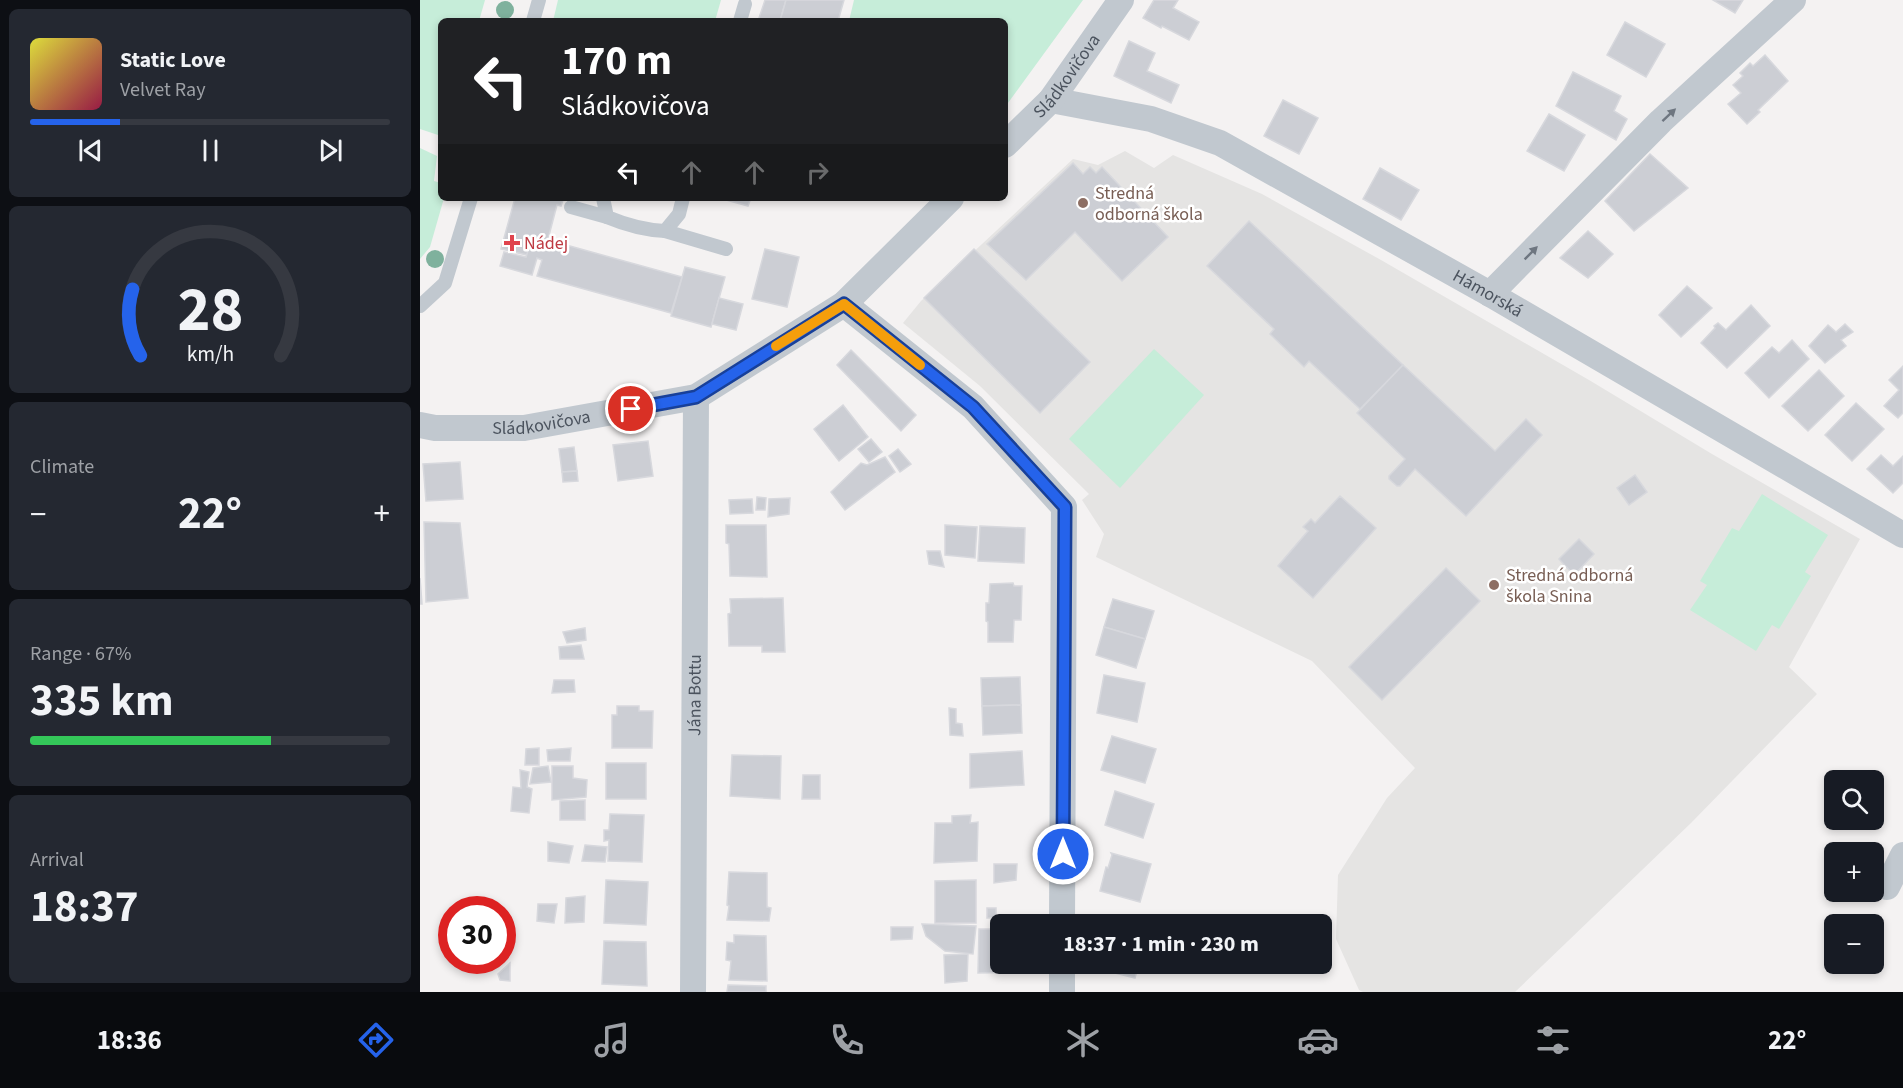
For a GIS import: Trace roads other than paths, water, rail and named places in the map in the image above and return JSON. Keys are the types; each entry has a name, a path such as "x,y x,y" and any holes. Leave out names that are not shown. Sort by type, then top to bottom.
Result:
{"street":[{"name":"Sládkovičova","path":"1008,142 1051,100 1121,0"},
{"path":"1490,294 1661,121 1793,0"},
{"name":"Hámorská","path":"1051,100 1150,119 1220,143 1490,294 1903,535"},
{"name":"Sládkovičova","path":"420,425 435,428 524,428 696,397 844,304 948,201"},
{"path":"844,304 973,407 1065,507 1062,914"},
{"name":"Jána Bottu","path":"693,992 696,397"},
{"path":"1887,887 1903,855"},
{"path":"1062,974 1062,992"}],"lane":[{"path":"534,18 539,0"},
{"path":"741,18 745,4"},
{"path":"420,306 445,283 470,201"},
{"path":"604,201 607,217"},
{"path":"665,231 680,214 682,201"},
{"path":"571,207 626,225 665,231 726,249"}],"place":[{"name":"Stredná odborná škola","path":"1083,203"},
{"name":"Nádej","path":"512,243"},
{"name":"Stredná odborná škola Snina","path":"1494,585"}]}
